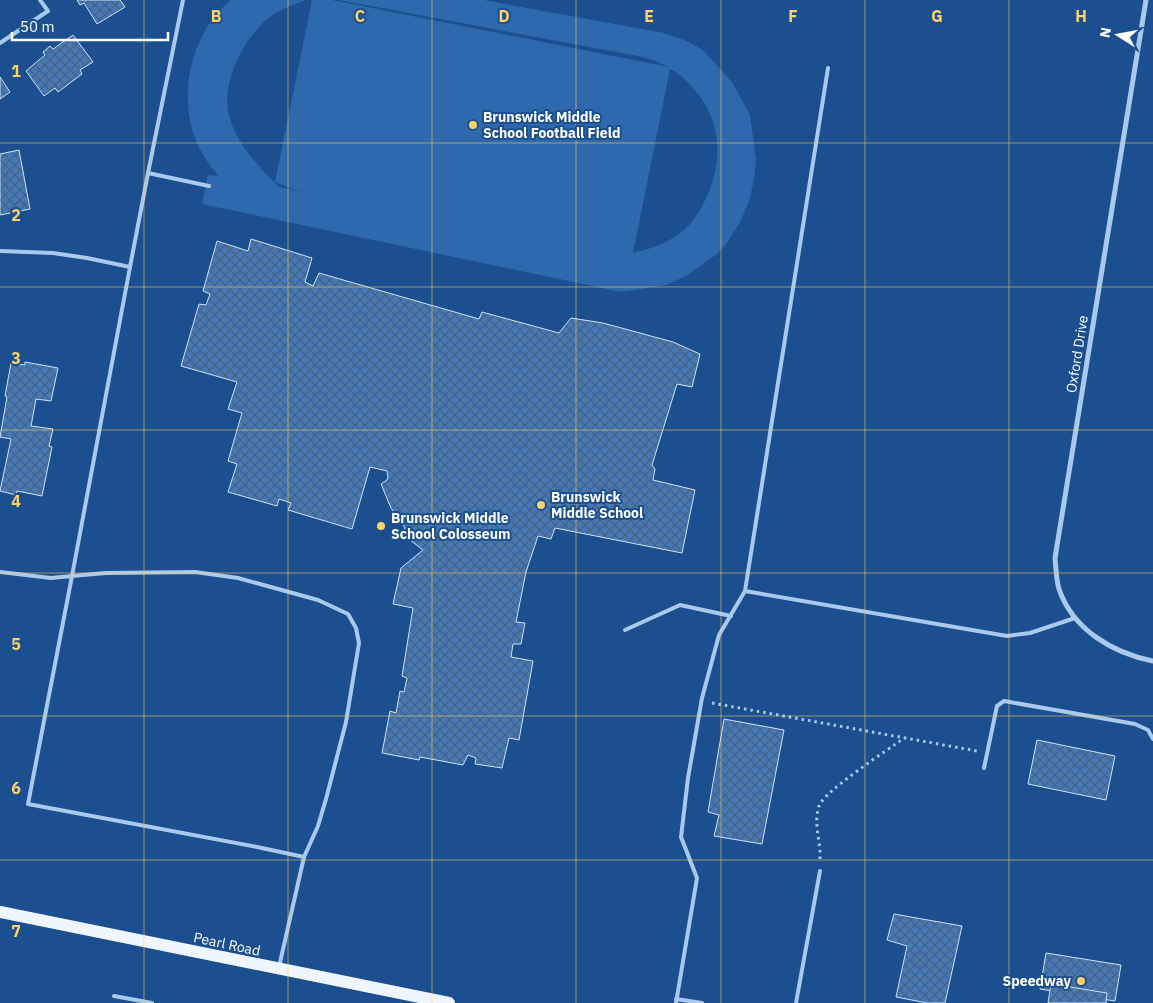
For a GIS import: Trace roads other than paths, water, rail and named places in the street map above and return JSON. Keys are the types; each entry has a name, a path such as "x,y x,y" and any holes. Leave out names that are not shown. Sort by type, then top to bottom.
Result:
{"main road":[{"name":"Pearl Road","path":"0,912 449,1003"}],"street":[{"name":"Oxford Drive","path":"1146,0 1055,558 1059,588 1075,618 1096,638 1115,649 1130,656 1153,661"}],"lane":[{"path":"0,43 48,11 40,0"},
{"path":"183,0 148,173 28,804 304,857"},
{"path":"702,1003 676,1001 697,878 681,837 688,778 702,701 719,635 745,591 828,68"},
{"path":"148,173 209,186"},
{"path":"0,251 87,258 130,267"},
{"path":"0,572 51,578 106,573 195,572 238,578 294,593 318,600 348,614 356,628 359,643 352,694 326,799 318,826 304,857 279,969"},
{"path":"745,591 1007,636 1030,633 1075,618"},
{"path":"625,630 680,604 731,616"},
{"path":"984,768 997,706 1004,701 1135,724 1148,730 1153,738"},
{"path":"796,1003 820,871"},
{"path":"114,996 152,1003"}],"place":[{"name":"Brunswick Middle School Football Field","path":"473,125"},
{"name":"Brunswick Middle School","path":"541,505"},
{"name":"Brunswick Middle School Colosseum","path":"381,526"},
{"name":"Speedway","path":"1081,981"}]}
